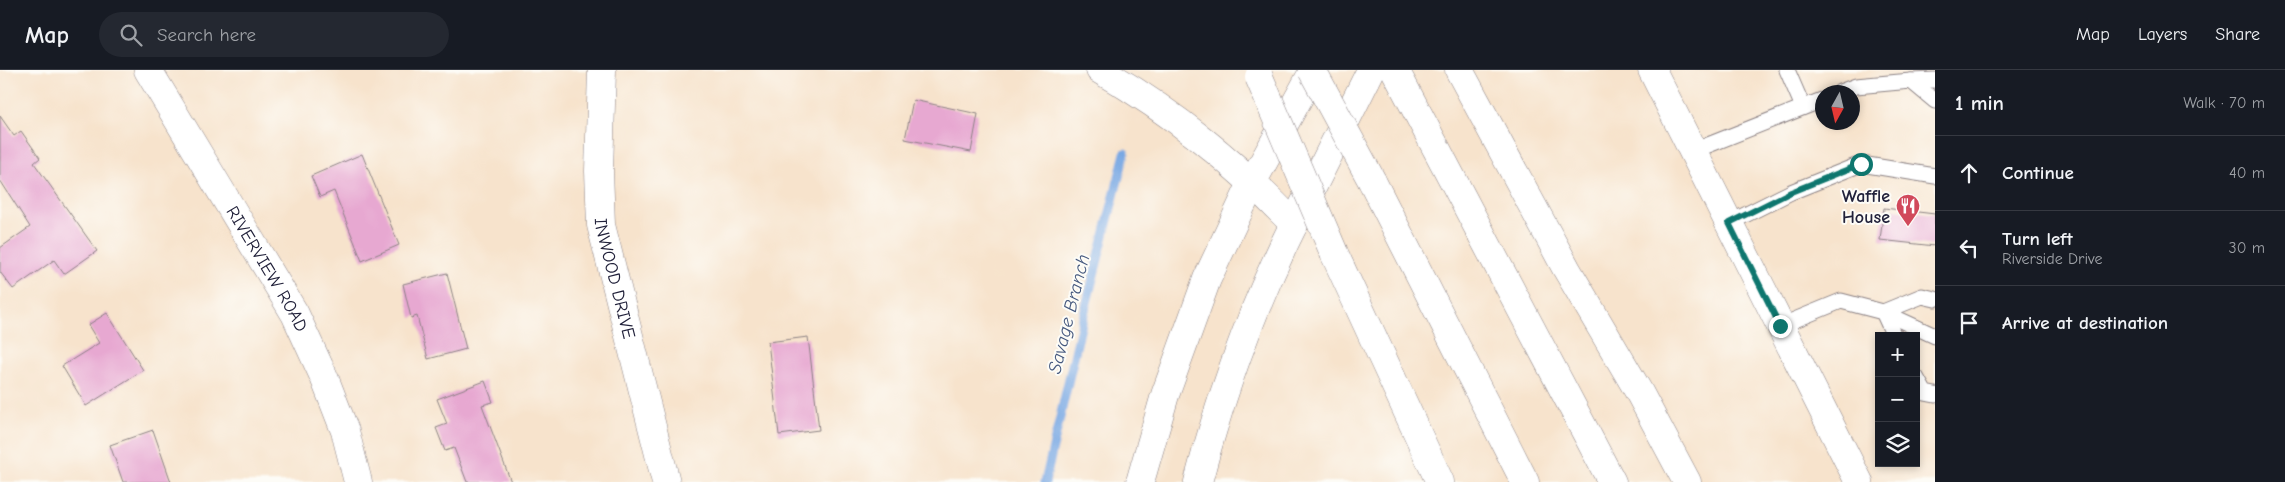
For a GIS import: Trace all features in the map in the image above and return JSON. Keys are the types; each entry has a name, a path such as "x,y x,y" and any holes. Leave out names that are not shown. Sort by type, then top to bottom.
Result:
{"main road":[{"name":"RIVERVIEW ROAD","path":"148,70 295,314 324,377 345,431 358,482"},
{"name":"INWOOD DRIVE","path":"602,70 599,171 601,226 666,482"},
{"path":"1100,70 1145,96 1196,134 1252,181 1294,224"},
{"path":"1140,482 1165,395 1208,279 1252,181 1313,70"},
{"path":"1313,70 1372,181 1525,482"},
{"path":"1198,482 1207,448 1242,343 1279,253 1371,70"},
{"path":"1395,70 1612,482"},
{"path":"1459,70 1566,268 1639,392 1687,482"},
{"path":"1652,70 1859,482"},
{"path":"1258,73 1334,253 1440,482"}],"lane":[{"path":"1787,70 1804,107"},
{"path":"1860,86 1935,80"},
{"path":"1911,82 1935,101"},
{"path":"1693,151 1815,103"},
{"path":"1729,223 1791,192 1861,164 1935,176"},
{"path":"1883,312 1922,296 1935,299"},
{"path":"1780,326 1841,301 1883,312 1935,336"},
{"path":"1883,312 1892,332"},
{"path":"1920,384 1925,393 1935,395"}],"building":[{"path":"913,100 978,114 971,152 905,139"},
{"path":"0,116 14,136 21,131 40,158 34,163 97,251 64,274 54,260 13,289 0,272 0,248 30,227 0,180"},
{"path":"362,154 399,245 362,261 334,191 320,197 311,176"},
{"name":"Waffle House","path":"1884,208 1935,214 1935,246 1880,240"},
{"path":"447,273 466,349 428,359 417,316 411,318 403,284"},
{"path":"107,313 143,370 86,406 62,366 99,343 88,325"},
{"path":"808,337 819,430 779,435 768,342"},
{"path":"485,381 493,402 482,405 511,482 467,482 454,448 445,451 436,428 447,424 437,399"},
{"path":"153,430 171,482 123,482 110,445"}],"waterway":[{"name":"Savage Branch","path":"1045,482 1083,318 1125,153"}],"place":[{"name":"Waffle House","path":"1908,227"}],"route":[{"path":"1780,326 1729,223 1791,192 1861,164"}]}
